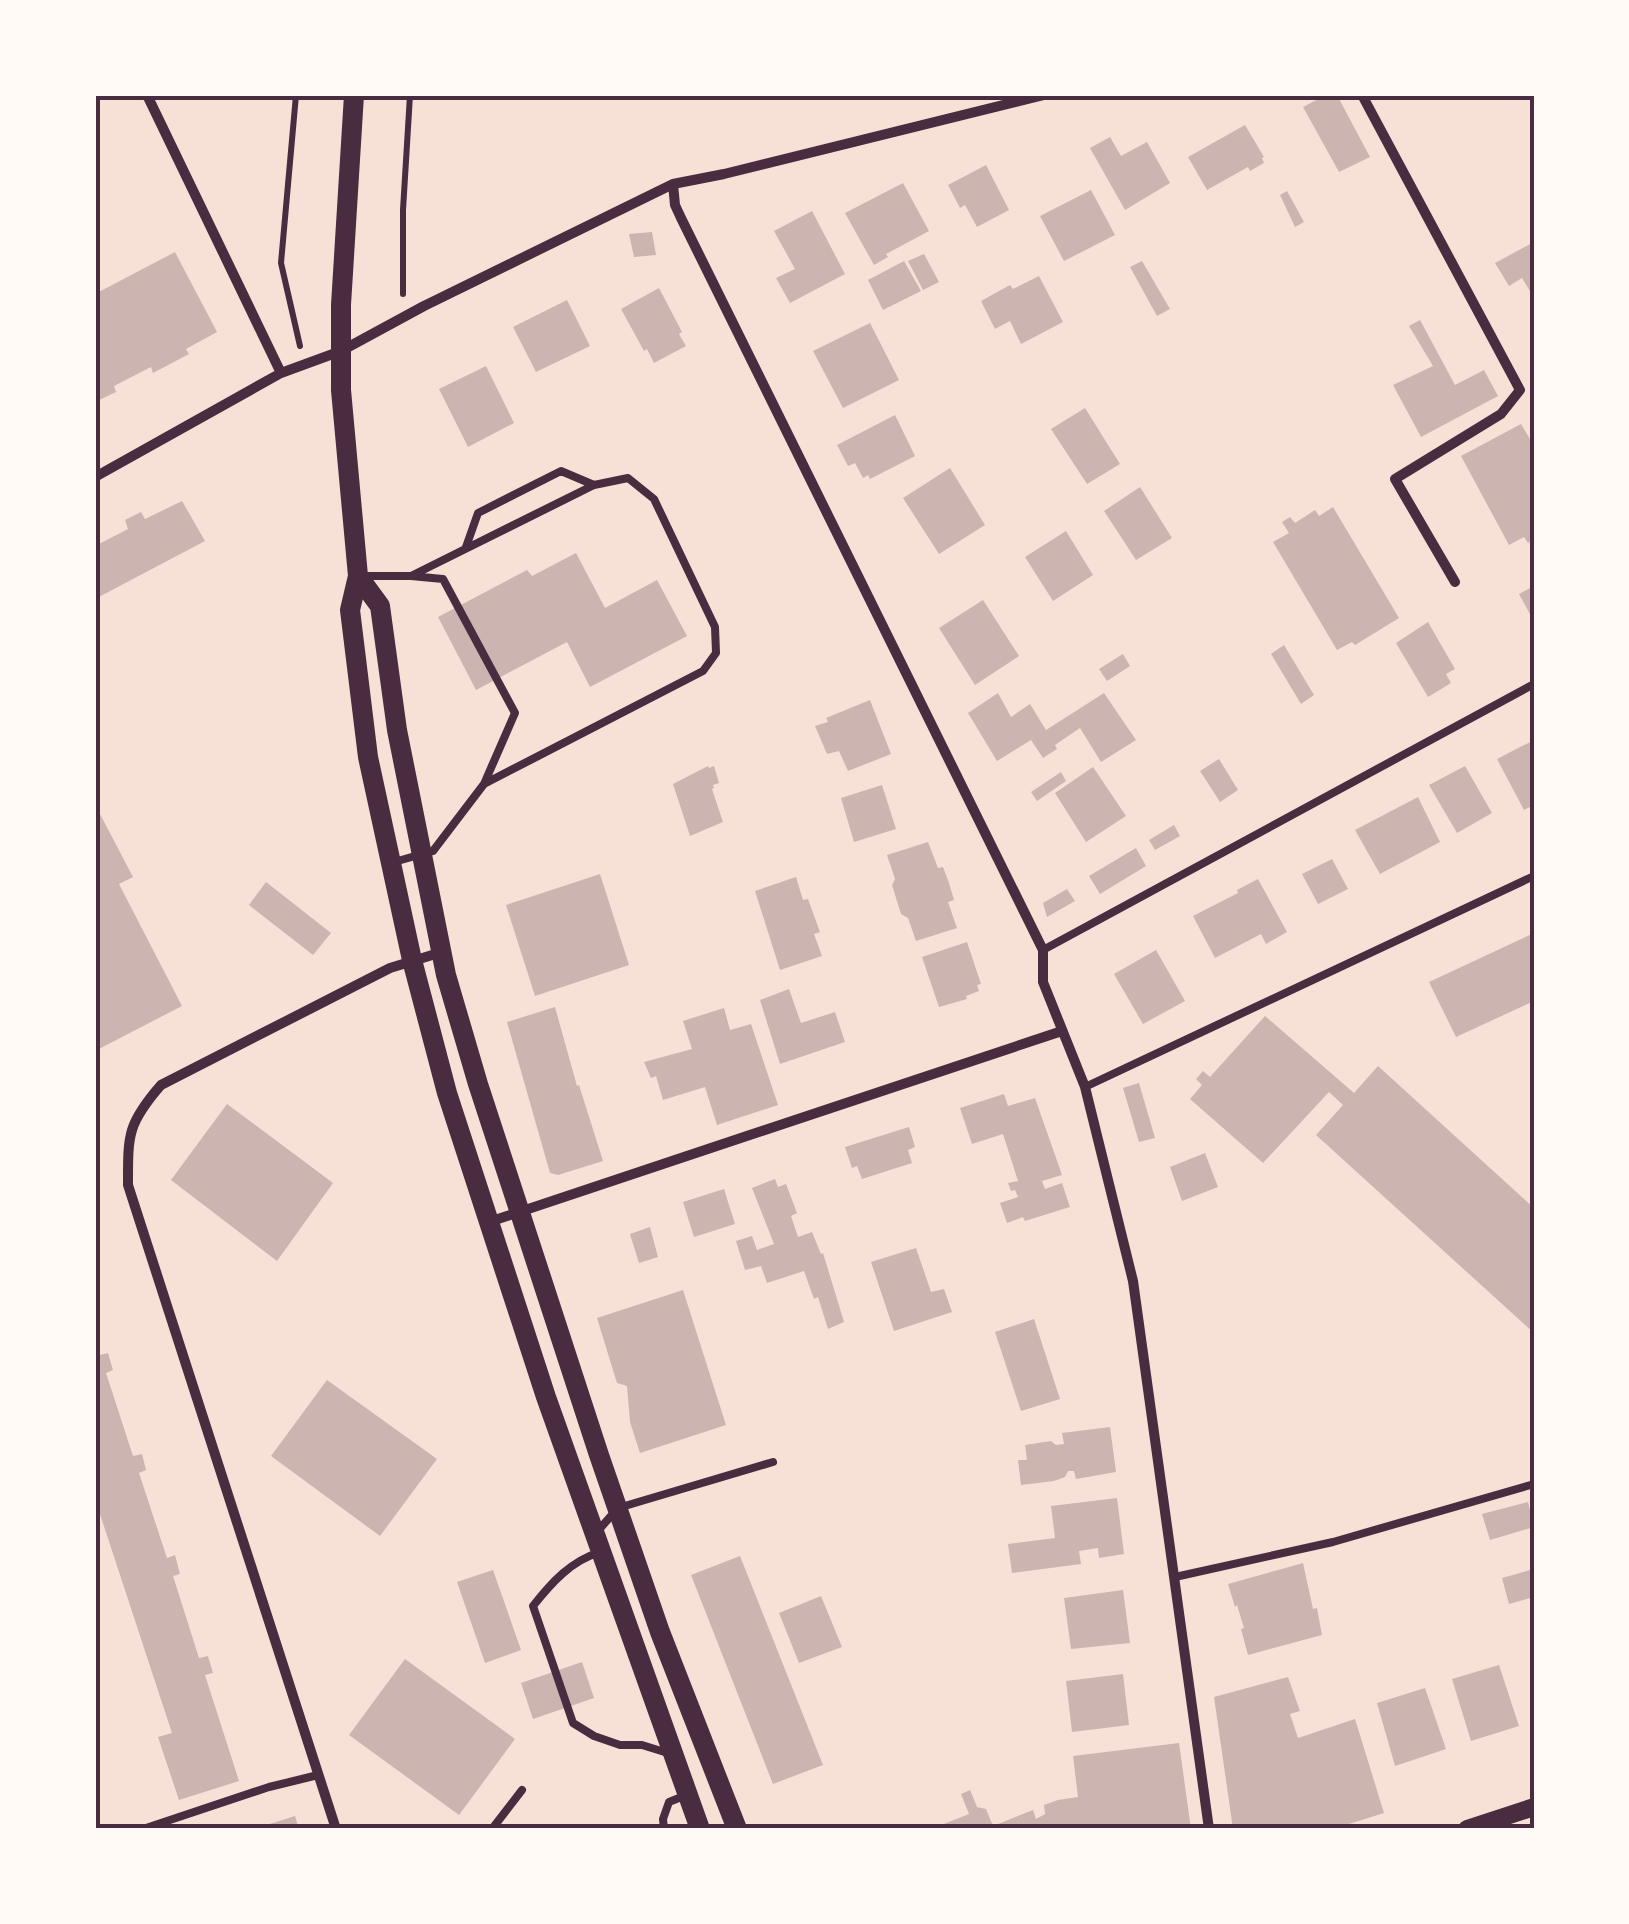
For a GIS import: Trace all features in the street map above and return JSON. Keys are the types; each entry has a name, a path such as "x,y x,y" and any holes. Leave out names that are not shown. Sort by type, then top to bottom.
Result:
{"main road":[{"path":"354,95 341,305 341,390 358,576 350,610 368,757 412,960 447,1093 597,1543 700,1829"},
{"path":"358,576 380,606 397,730 422,855 442,952 478,1084 667,1649 737,1829"},
{"path":"688,1794 711,1798 737,1829"}],"street":[{"path":"147,95 280,373"},
{"path":"95,477 280,373 341,351 403,316 673,184 1044,95"},
{"path":"1362,95 1520,390 1502,414 1395,479 1455,582"},
{"path":"673,184 681,218 1042,950 1043,982 1085,1088 1133,1280 1209,1829"},
{"path":"336,1829 128,1184 128,1141 134,1121 160,1085 390,968 442,952"},
{"path":"488,1223 1062,1030"},
{"path":"1466,1829 1534,1807"}],"lane":[{"path":"465,549 478,513 544,479 561,471 594,485"},
{"path":"411,576 594,485 628,478 654,499 715,627 716,653 703,672 484,784"},
{"path":"358,576 443,579 515,714 484,784 433,852 390,863"},
{"path":"1042,950 1534,684"},
{"path":"1085,1088 1534,876"},
{"path":"673,1755 594,1736 572,1722 534,1606 553,1580 597,1543 618,1508 774,1462"},
{"path":"1175,1577 1333,1542 1534,1484"},
{"path":"142,1829 270,1787 318,1776"},
{"path":"492,1829 522,1790"},
{"path":"664,1829 669,1802 688,1794"}],"path":[{"path":"296,95 281,262 304,363"},
{"path":"403,316 403,210 410,95"}],"building":[{"path":"1326,95 1337,95 1370,157 1339,172 1303,107"},
{"path":"1245,125 1264,163 1250,171 1248,167 1207,190 1188,157"},
{"path":"1110,137 1121,156 1147,142 1170,183 1125,210 1090,148"},
{"path":"986,165 1009,210 977,227 965,205 960,208 948,185"},
{"path":"903,183 929,231 886,254 888,257 874,265 845,213"},
{"path":"1091,190 1115,235 1064,261 1040,216"},
{"path":"1287,191 1304,222 1295,227 1280,195"},
{"path":"812,211 845,274 790,303 776,278 795,269 774,231"},
{"path":"652,232 656,255 634,257 629,234"},
{"path":"1534,242 1534,298 1522,278 1509,286 1495,263"},
{"path":"175,252 217,332 186,349 189,354 153,373 151,367 114,386 116,392 95,402 95,294"},
{"path":"924,254 939,282 923,290 908,261"},
{"path":"904,261 921,291 883,310 868,280"},
{"path":"1142,261 1170,309 1157,316 1130,267"},
{"path":"1039,276 1063,322 1021,344 1010,321 995,329 981,301 1010,285 1013,289"},
{"path":"659,288 686,346 654,363 621,309"},
{"path":"567,300 590,346 536,372 513,327"},
{"path":"1420,320 1455,385 1484,370 1498,396 1421,437 1393,385 1433,366 1409,326"},
{"path":"870,323 899,380 843,408 813,351"},
{"path":"486,366 514,423 468,447 439,389"},
{"path":"1085,408 1120,464 1087,484 1051,429"},
{"path":"895,415 915,456 870,479 868,475 863,478 855,463 848,466 837,445"},
{"path":"1521,424 1534,446 1534,539 1528,543 1524,537 1509,545 1461,456"},
{"path":"950,468 985,525 939,554 903,498"},
{"path":"1140,487 1172,538 1136,560 1104,511"},
{"path":"182,501 205,541 95,599 95,546 128,529 125,520 141,512 145,519"},
{"path":"1333,507 1399,618 1355,645 1352,642 1337,650 1273,542 1289,533 1282,522 1290,517 1295,523 1315,510 1319,516"},
{"path":"1066,531 1093,575 1053,601 1025,557"},
{"path":"576,553 605,608 657,580 687,636 590,687 567,642 476,690 438,617 527,570 532,576"},
{"path":"1534,586 1534,622 1519,594"},
{"path":"983,600 1019,656 975,685 939,628"},
{"path":"1428,622 1455,669 1446,674 1451,683 1428,697 1396,643"},
{"path":"1284,645 1314,695 1301,704 1271,654"},
{"path":"1123,654 1130,666 1107,681 1099,669"},
{"path":"998,693 1011,717 1030,704 1046,730 1104,693 1136,740 1101,762 1080,728 1043,758 1031,740 997,761 968,713"},
{"path":"870,700 891,754 848,771 839,751 827,754 815,726"},
{"path":"1534,740 1534,805 1524,810 1497,759"},
{"path":"1219,759 1238,790 1220,802 1200,771"},
{"path":"714,766 719,783 712,789 723,822 690,836 673,784"},
{"path":"1465,766 1492,813 1457,833 1429,785"},
{"path":"1093,767 1126,816 1086,842 1055,793"},
{"path":"1061,772 1066,781 1037,801 1031,792"},
{"path":"882,785 896,829 854,842 841,798"},
{"path":"1418,797 1440,842 1380,874 1355,830"},
{"path":"100,814 133,877 119,884 182,1006 95,1051 95,816"},
{"path":"1174,825 1180,836 1155,850 1149,840"},
{"path":"928,842 949,883 954,900 948,902 957,928 916,941 908,918 901,914 887,855"},
{"path":"1136,848 1146,866 1100,894 1089,876"},
{"path":"1332,859 1348,889 1318,904 1302,874"},
{"path":"600,874 629,965 535,996 506,905"},
{"path":"796,877 820,932 814,934 822,956 780,970 755,891"},
{"path":"1258,879 1287,932 1266,944 1261,934 1215,958 1193,916"},
{"path":"266,882 331,933 313,955 249,905"},
{"path":"1067,889 1075,901 1047,917 1043,903"},
{"path":"1534,933 1534,1001 1456,1037 1429,982"},
{"path":"967,942 981,984 977,985 979,991 939,1007 922,957"},
{"path":"1156,950 1185,1001 1143,1024 1114,974"},
{"path":"789,989 801,1023 835,1012 845,1042 780,1064 760,1000"},
{"path":"555,1007 603,1161 558,1175 550,1173 507,1022"},
{"path":"724,1008 730,1030 751,1024 778,1105 717,1125 705,1087 663,1100 656,1076 651,1078 644,1062 692,1049 683,1021"},
{"path":"1265,1016 1354,1093 1378,1066 1534,1208 1534,1333 1316,1135 1343,1105 1329,1092 1263,1163 1190,1099 1202,1085 1196,1079 1203,1071 1210,1077"},
{"path":"1139,1083 1155,1138 1139,1142 1123,1088"},
{"path":"1004,1094 1008,1106 1035,1098 1062,1175 1042,1181 1045,1189 1062,1183 1070,1207 1007,1223 1000,1203 1018,1197 1008,1183 1018,1181 1003,1134 972,1144 960,1108"},
{"path":"227,1104 333,1183 277,1261 171,1180"},
{"path":"909,1127 915,1147 908,1150 912,1163 862,1179 857,1166 852,1168 845,1147"},
{"path":"1205,1153 1218,1187 1182,1201 1170,1167"},
{"path":"775,1179 778,1187 786,1184 797,1213 791,1216 798,1237 812,1232 823,1253 844,1322 828,1329 804,1271 767,1283 761,1266 745,1270 736,1241 752,1236 757,1250 774,1244 752,1188"},
{"path":"724,1189 735,1224 694,1237 683,1202"},
{"path":"650,1227 658,1257 639,1263 630,1234"},
{"path":"916,1248 931,1292 944,1289 952,1312 894,1331 871,1262"},
{"path":"683,1290 726,1425 640,1453 630,1422 627,1386 617,1383 597,1318"},
{"path":"1034,1319 1060,1399 1021,1411 995,1332"},
{"path":"95,1341 100,1355 108,1353 113,1370 106,1373 133,1456 142,1454 146,1470 139,1473 167,1558 175,1555 180,1574 173,1576 199,1658 208,1656 213,1673 205,1675 239,1781 179,1800 158,1737 172,1733 95,1499"},
{"path":"327,1380 437,1459 380,1536 271,1456"},
{"path":"1110,1427 1116,1472 1076,1479 1074,1471 1068,1471 1065,1477 1054,1481 1021,1485 1018,1460 1027,1460 1025,1445 1051,1441 1064,1444 1062,1433"},
{"path":"1117,1498 1124,1554 1099,1558 1098,1548 1079,1551 1081,1564 1012,1573 1008,1544 1055,1538 1051,1506"},
{"path":"1528,1502 1534,1527 1490,1540 1482,1514"},
{"path":"740,1556 823,1765 773,1784 691,1575"},
{"path":"1303,1563 1322,1635 1248,1655 1241,1629 1244,1628 1228,1584"},
{"path":"1534,1569 1534,1597 1509,1604 1502,1578"},
{"path":"493,1570 521,1650 485,1663 457,1582"},
{"path":"1123,1590 1130,1643 1071,1649 1064,1598"},
{"path":"821,1596 842,1647 799,1663 779,1613"},
{"path":"405,1659 515,1739 459,1815 349,1735"},
{"path":"582,1662 594,1698 533,1719 521,1683"},
{"path":"1499,1665 1519,1726 1471,1741 1452,1679"},
{"path":"1123,1674 1129,1725 1072,1732 1066,1681"},
{"path":"1288,1677 1300,1711 1290,1714 1298,1738 1355,1719 1384,1813 1333,1829 1233,1829 1214,1697"},
{"path":"1425,1688 1446,1749 1395,1766 1377,1703"},
{"path":"1179,1743 1191,1829 931,1829 969,1814 961,1794 970,1790 977,1807 986,1809 993,1826 1033,1810 1036,1819 1045,1814 1044,1805 1078,1797 1073,1756"},
{"path":"295,1816 299,1829 257,1829 257,1828"}]}
